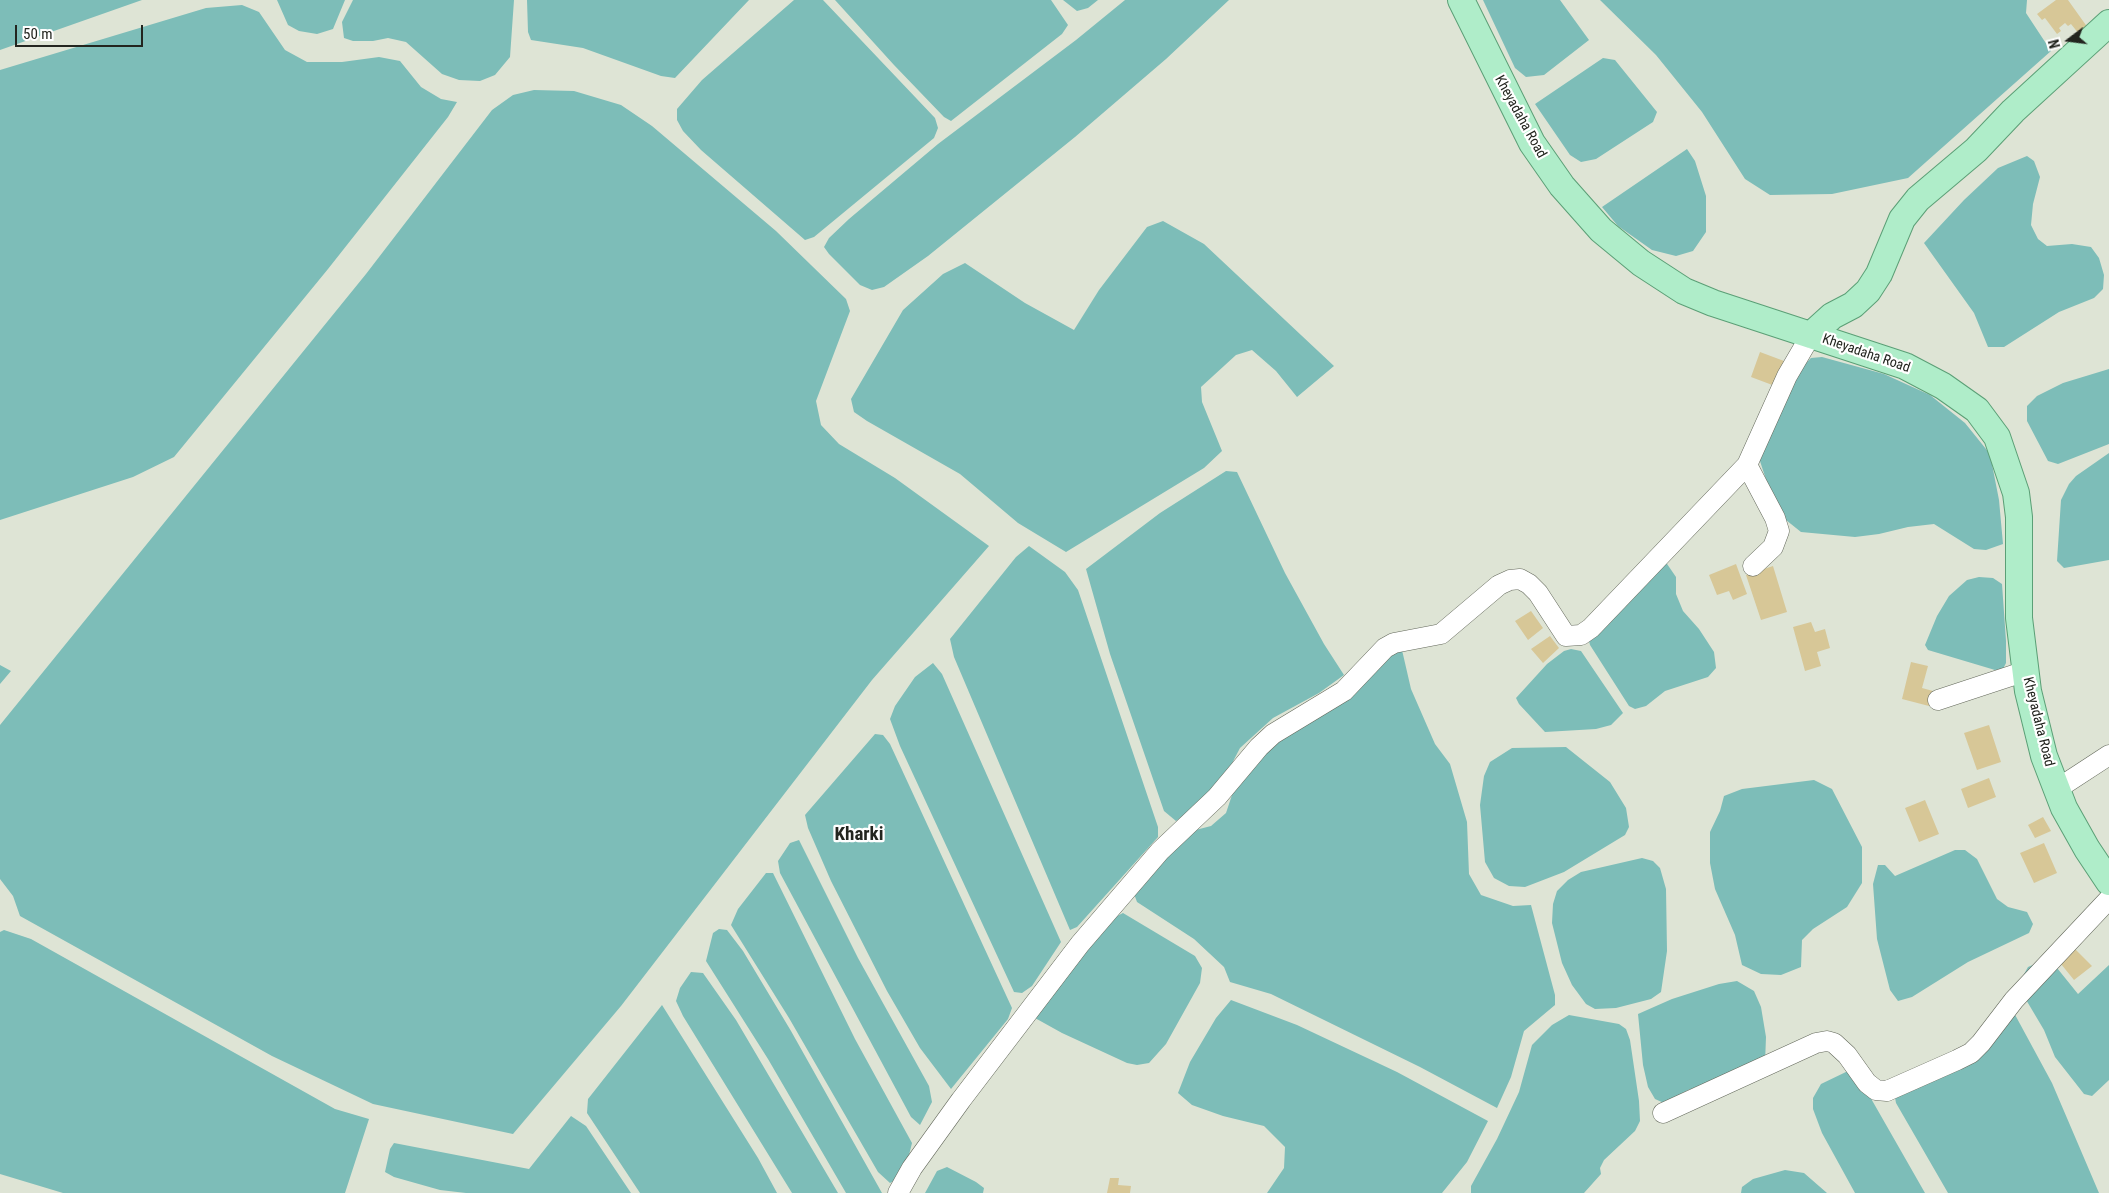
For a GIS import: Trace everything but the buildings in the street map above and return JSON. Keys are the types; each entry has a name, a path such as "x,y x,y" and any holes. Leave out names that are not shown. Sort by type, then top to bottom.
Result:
{"main road":[{"name":"Kheyadaha Road","path":"1462,0 1532,143 1562,186 1601,230 1641,263 1684,291 1713,304 1905,366 1935,382 1977,410 1997,436 2016,493 2019,517 2019,618 2028,691 2044,756 2064,808 2087,850 2109,882"},
{"path":"1811,335 1832,316 1853,305 1868,291 1878,274 1902,219 1918,199 1976,150 2012,111 2109,23"}],"street":[{"path":"898,1193 912,1168 1080,944 1160,851 1217,797 1259,747 1273,734 1344,691 1385,648 1394,644 1440,634 1499,585 1510,580 1520,579 1529,584 1538,593 1566,636 1581,635 1698,518 1747,465 1788,376 1811,335"},
{"path":"1747,465 1775,518 1779,531 1773,546 1753,566"},
{"path":"1938,700 2026,670"},
{"path":"2057,789 2109,755"},
{"path":"1663,1113 1816,1043 1827,1041 1834,1043 1847,1055 1867,1083 1876,1090 1887,1091 1957,1060 1971,1053 1981,1043 2014,1000 2109,899"}],"water":[{"path":"0,0 142,0 0,50"},
{"path":"277,0 345,0 333,29 317,34 299,31 288,25"},
{"path":"353,0 514,0 510,57 495,75 480,81 459,80 442,74 406,42 388,38 373,41 353,41 344,38 342,22"},
{"path":"527,0 749,0 675,78 661,76 583,48 531,40 528,32"},
{"path":"794,0 823,0 935,118 938,128 934,138 814,237 805,240 701,150 683,131 677,120 677,109 702,80"},
{"path":"835,0 1051,0 1068,25 1062,34 951,121 944,117 894,65"},
{"path":"1063,0 1098,0 1088,8 1077,11"},
{"path":"1125,0 1229,0 1166,59 1075,137 928,256 884,287 872,290 860,285 829,254 824,247 829,238 849,219 938,144 1076,40"},
{"path":"1483,0 1560,0 1589,40 1544,75 1526,77 1515,68"},
{"path":"1600,0 2027,0 2026,13 2051,51 1908,178 1832,194 1770,195 1745,179 1702,112 1656,55"},
{"path":"242,5 259,12 285,50 307,62 342,62 379,57 400,61 421,87 441,99 457,102 448,117 328,269 174,457 133,477 0,520 0,70 206,8"},
{"path":"1603,58 1615,60 1657,112 1653,122 1596,159 1581,162 1570,155 1535,104"},
{"path":"534,90 574,91 621,105 652,126 776,231 846,299 850,311 816,401 821,425 839,444 895,478 989,546 872,680 621,1006 513,1134 373,1104 272,1056 20,916 13,896 0,879 0,725 366,274 492,110 513,95"},
{"path":"1687,149 1695,161 1706,196 1706,232 1693,251 1676,256 1652,250 1618,226 1602,207"},
{"path":"2027,156 2034,161 2040,177 2033,204 2031,225 2038,239 2047,246 2072,244 2091,247 2099,258 2104,275 2103,289 2094,298 2059,312 2004,347 1988,347 1974,313 1924,243 1964,200 1998,168"},
{"path":"1163,221 1204,244 1334,366 1297,397 1276,371 1252,350 1236,355 1201,387 1202,402 1222,451 1204,468 1066,552 1018,523 960,474 854,412 851,399 903,310 943,274 965,263 1025,303 1074,330 1099,290 1147,227"},
{"path":"1822,357 1884,374 1930,395 1965,423 1990,454 1999,500 2003,544 1986,550 1974,549 1934,524 1855,537 1801,532 1786,520 1775,507 1759,458 1777,408 1806,363 1811,358"},
{"path":"2109,369 2109,444 2058,464 2048,461 2027,421 2027,406 2037,396 2063,383"},
{"path":"2109,453 2109,560 2064,568 2057,561 2061,500 2069,484 2076,476"},
{"path":"1226,471 1237,472 1285,573 1324,644 1344,675 1319,693 1273,718 1240,748 1227,773 1194,808 1176,821 1164,811 1110,654 1086,569 1160,513"},
{"path":"1029,546 1065,572 1078,590 1158,827 1158,837 1077,927 1070,930 954,657 950,639 1016,557"},
{"path":"1665,561 1676,577 1676,594 1683,611 1699,629 1714,652 1716,668 1708,677 1665,691 1646,706 1635,709 1629,706 1590,645 1588,637"},
{"path":"1979,577 1993,578 2002,584 2006,641 2006,663 2003,669 1995,670 1928,650 1925,645 1937,616 1949,596 1967,580"},
{"path":"1571,649 1581,651 1623,713 1611,725 1596,729 1545,732 1519,704 1516,698 1547,664 1564,651"},
{"path":"1402,650 1411,689 1435,744 1450,764 1467,822 1469,874 1481,895 1513,906 1531,905 1555,995 1555,1005 1524,1031 1511,1077 1497,1108 1420,1067 1271,994 1230,982 1224,967 1194,939 1137,902 1133,891 1184,833 1211,826 1226,813 1235,786 1265,749 1389,651"},
{"path":"933,663 942,674 1061,942 1032,986 1022,993 1014,992 900,746 890,719 895,706 915,677"},
{"path":"0,665 11,671 0,684"},
{"path":"875,734 883,735 890,744 1012,1008 1008,1019 951,1089 920,1048 887,991 831,881 808,828 805,815"},
{"path":"1566,747 1610,782 1626,808 1629,827 1625,835 1564,872 1525,887 1509,886 1494,878 1485,862 1480,805 1484,776 1490,762 1512,748"},
{"path":"1814,780 1832,789 1862,847 1862,883 1847,907 1813,929 1802,940 1801,967 1781,975 1761,974 1742,965 1735,935 1715,889 1710,863 1710,832 1720,811 1724,796 1742,789"},
{"path":"799,840 858,958 929,1086 932,1102 920,1125 911,1117 780,873 778,861 790,843"},
{"path":"1955,850 1965,850 1977,859 1997,899 2008,907 2027,912 2033,924 2029,933 1968,962 1912,997 1898,1001 1890,990 1877,939 1873,884 1878,865 1885,865 1895,876"},
{"path":"1642,858 1653,861 1660,868 1666,889 1667,951 1661,992 1651,999 1616,1008 1595,1009 1586,1004 1572,985 1562,963 1552,923 1553,904 1557,891 1568,880 1581,872"},
{"path":"766,873 773,873 855,1039 912,1143 907,1163 897,1179 890,1183 878,1172 789,1018 731,925 738,909"},
{"path":"1123,913 1195,956 1202,968 1200,983 1166,1044 1149,1063 1137,1065 1127,1063 1062,1033 1035,1018 1040,1004 1113,918"},
{"path":"719,929 727,930 743,951 791,1031 882,1193 846,1193 768,1059 706,961 713,933"},
{"path":"4,930 31,939 335,1109 369,1119 345,1193 63,1193 0,1174 0,932"},
{"path":"2053,963 2078,994 2109,965 2109,1080 2092,1096 2084,1094 2055,1057 2044,1030 2025,998 2022,986 2023,976 2028,967 2035,964"},
{"path":"691,972 703,973 736,1020 838,1193 792,1193 683,1016 676,1001 680,988"},
{"path":"1737,981 1754,991 1761,1007 1766,1037 1765,1063 1688,1090 1664,1103 1655,1099 1648,1087 1643,1065 1638,1014 1672,999 1719,984"},
{"path":"1231,1000 1297,1025 1397,1072 1488,1121 1467,1162 1442,1193 1267,1193 1284,1168 1285,1147 1264,1126 1223,1116 1192,1105 1178,1093 1190,1062 1216,1018"},
{"path":"662,1005 758,1158 777,1193 640,1193 587,1113 588,1099"},
{"path":"2013,1011 2052,1083 2099,1193 1948,1193 1896,1103 1893,1087 1954,1069"},
{"path":"1569,1015 1619,1024 1626,1029 1630,1040 1639,1101 1640,1121 1635,1131 1604,1160 1600,1168 1601,1174 1584,1193 1471,1193 1471,1186 1497,1139 1519,1092 1532,1045 1552,1025"},
{"path":"1848,1071 1861,1081 1925,1193 1855,1193 1822,1133 1813,1109 1813,1098 1821,1084"},
{"path":"571,1116 586,1126 631,1193 466,1193 440,1190 394,1177 385,1172 390,1149 394,1143 529,1169"},
{"path":"947,1167 976,1182 984,1188 983,1193 925,1193 937,1171"},
{"path":"1785,1170 1804,1173 1827,1193 1741,1193 1742,1187 1753,1179"}],"district":[{"name":"Kharki","path":"859,835"}]}
